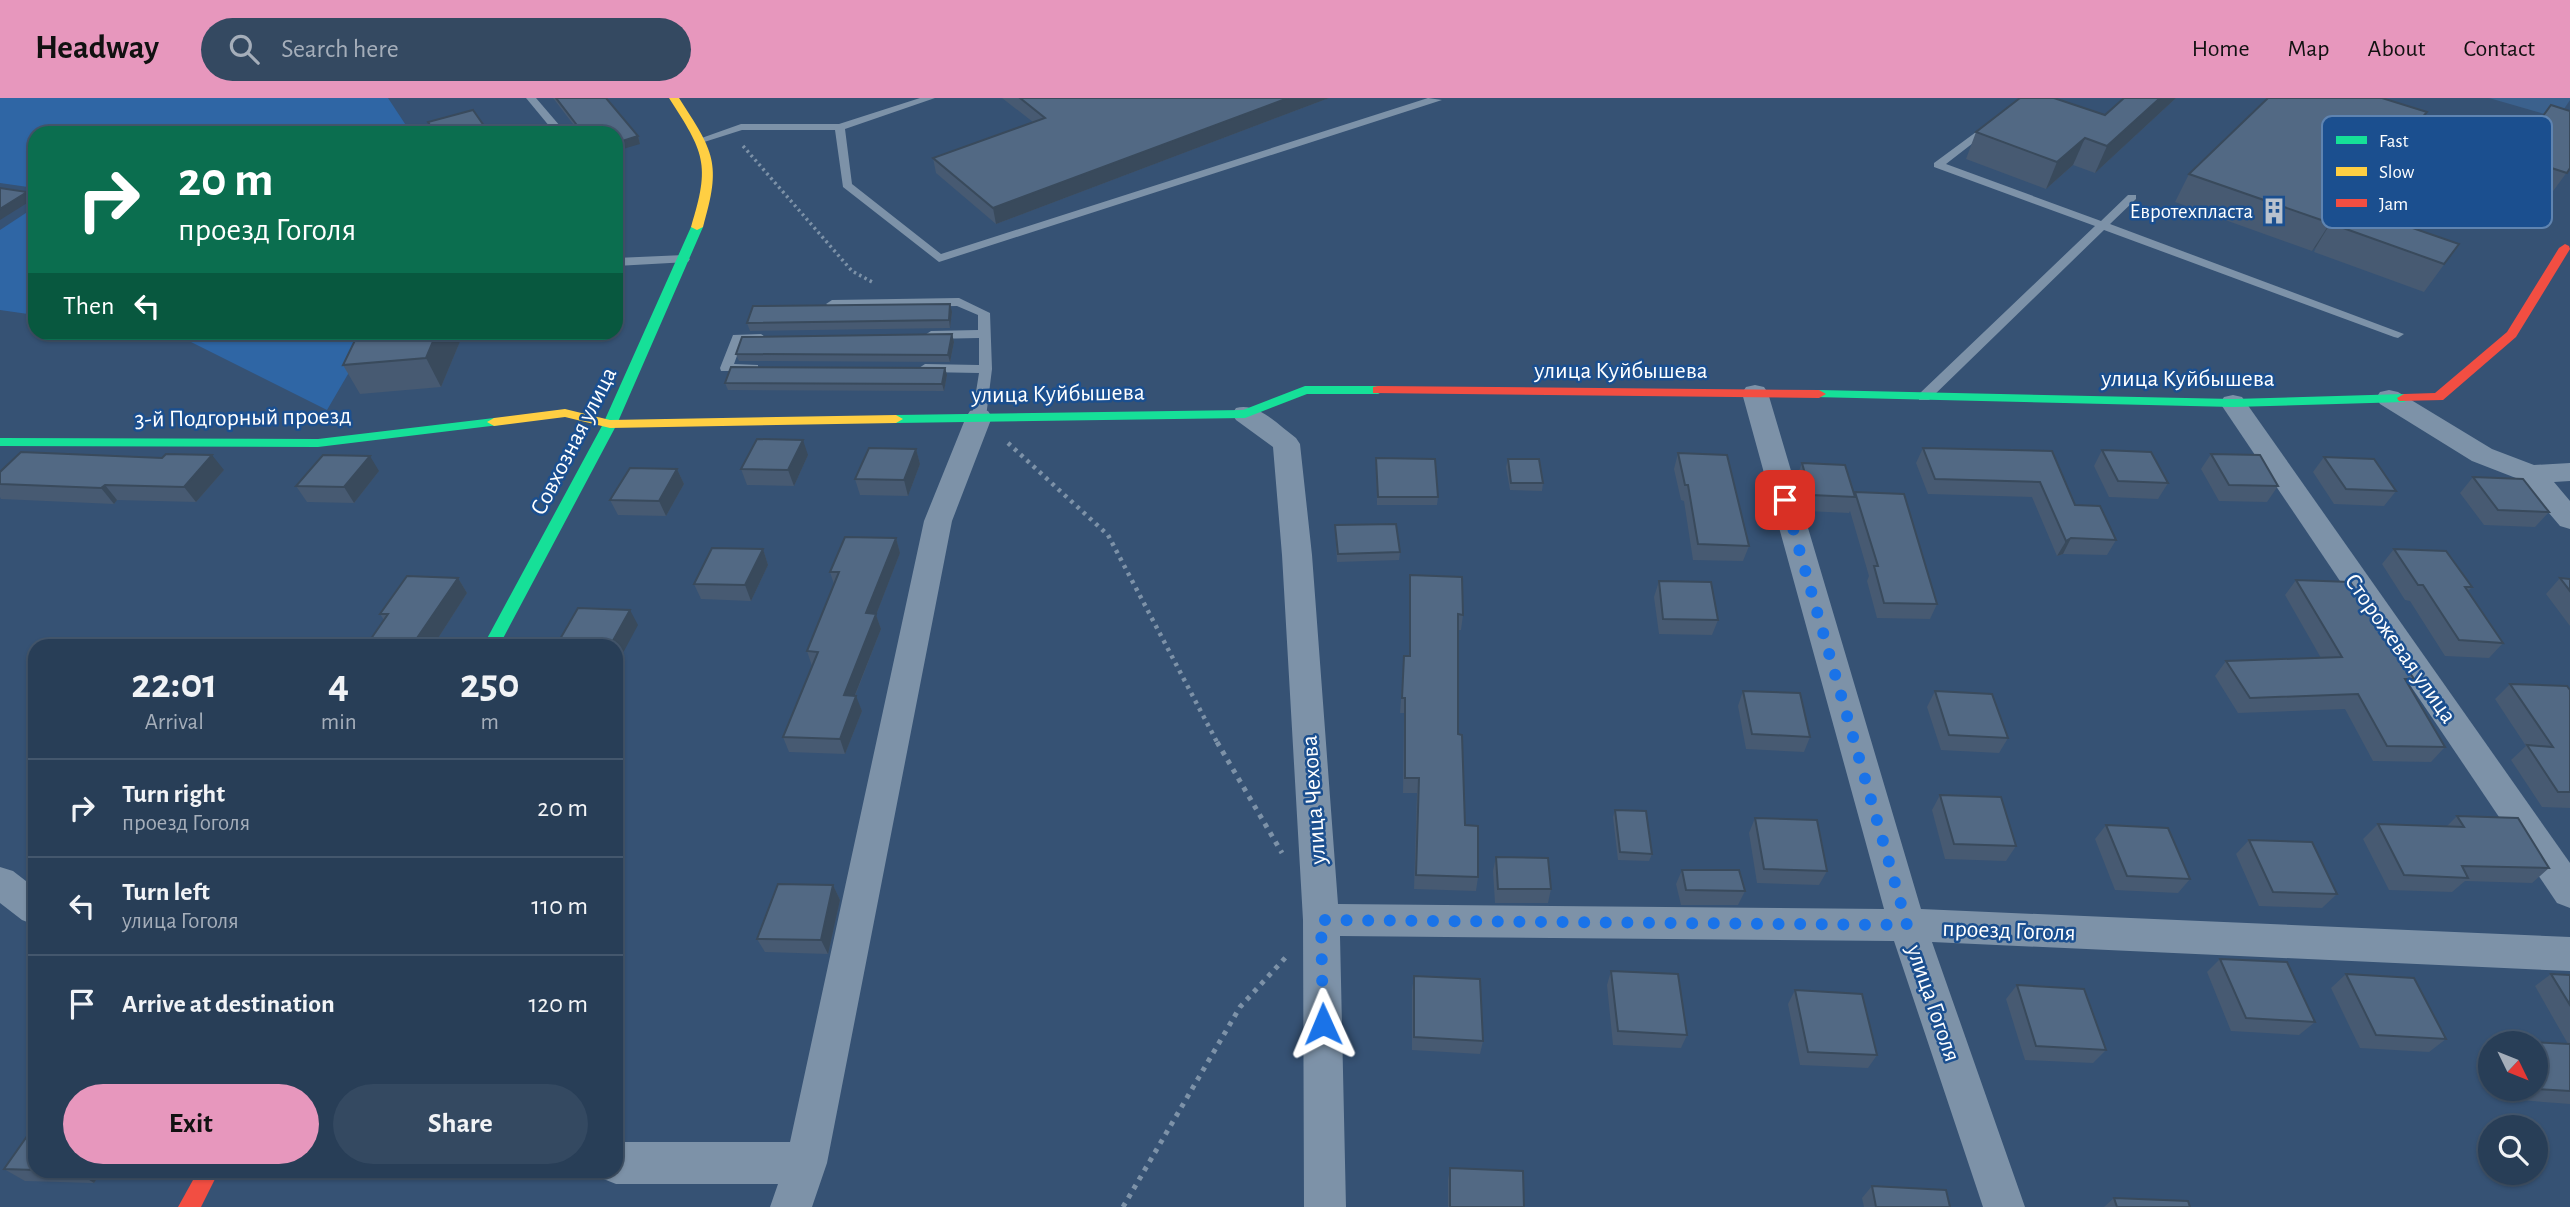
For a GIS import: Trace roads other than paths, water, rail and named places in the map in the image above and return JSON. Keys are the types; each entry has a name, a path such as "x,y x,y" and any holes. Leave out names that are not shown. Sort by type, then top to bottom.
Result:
{"street":[{"name":"Совхозная улица","path":"495,639 610,425 684,259 707,196 711,174 708,155 674,98"},
{"name":"улица Куйбышева","path":"610,425 979,416 1245,414 1305,390 1755,393 2233,403 2438,397 2512,334 2568,247"},
{"name":"улица Гоголя","path":"1755,393 1907,925 2004,1207"},
{"path":"2389,398 2482,455 2531,474 2570,472"},
{"name":"Сторожевая улица","path":"2233,403 2570,892"},
{"name":"3-й Подгорный проезд","path":"0,442 318,443 565,413 610,425"},
{"name":"улица Чехова","path":"1245,414 1286,444 1297,555 1321,920 1325,1207"},
{"path":"791,1207 806,1163 938,521 979,416"},
{"path":"2531,474 2570,519"},
{"path":"0,882 28,904"},
{"name":"проезд Гоголя","path":"1321,920 1907,925 2570,954"},
{"path":"623,1163 806,1163"},
{"path":"189,1207 205,1178"}],"lane":[{"path":"531,98 555,126"},
{"path":"701,140 741,127 840,127 930,98"},
{"path":"840,127 848,185 939,258 1437,100 1433,98"},
{"path":"1997,119 1938,165 2398,334"},
{"path":"1924,397 2132,197"},
{"path":"623,262 684,259"},
{"path":"832,304 959,302 985,313 986,369 979,416"},
{"path":"916,335 985,334"},
{"path":"767,368 726,368 737,338 778,337"},
{"path":"918,368 986,369"}],"place":[{"name":"Евротехпласта","path":"2274,211"}]}
